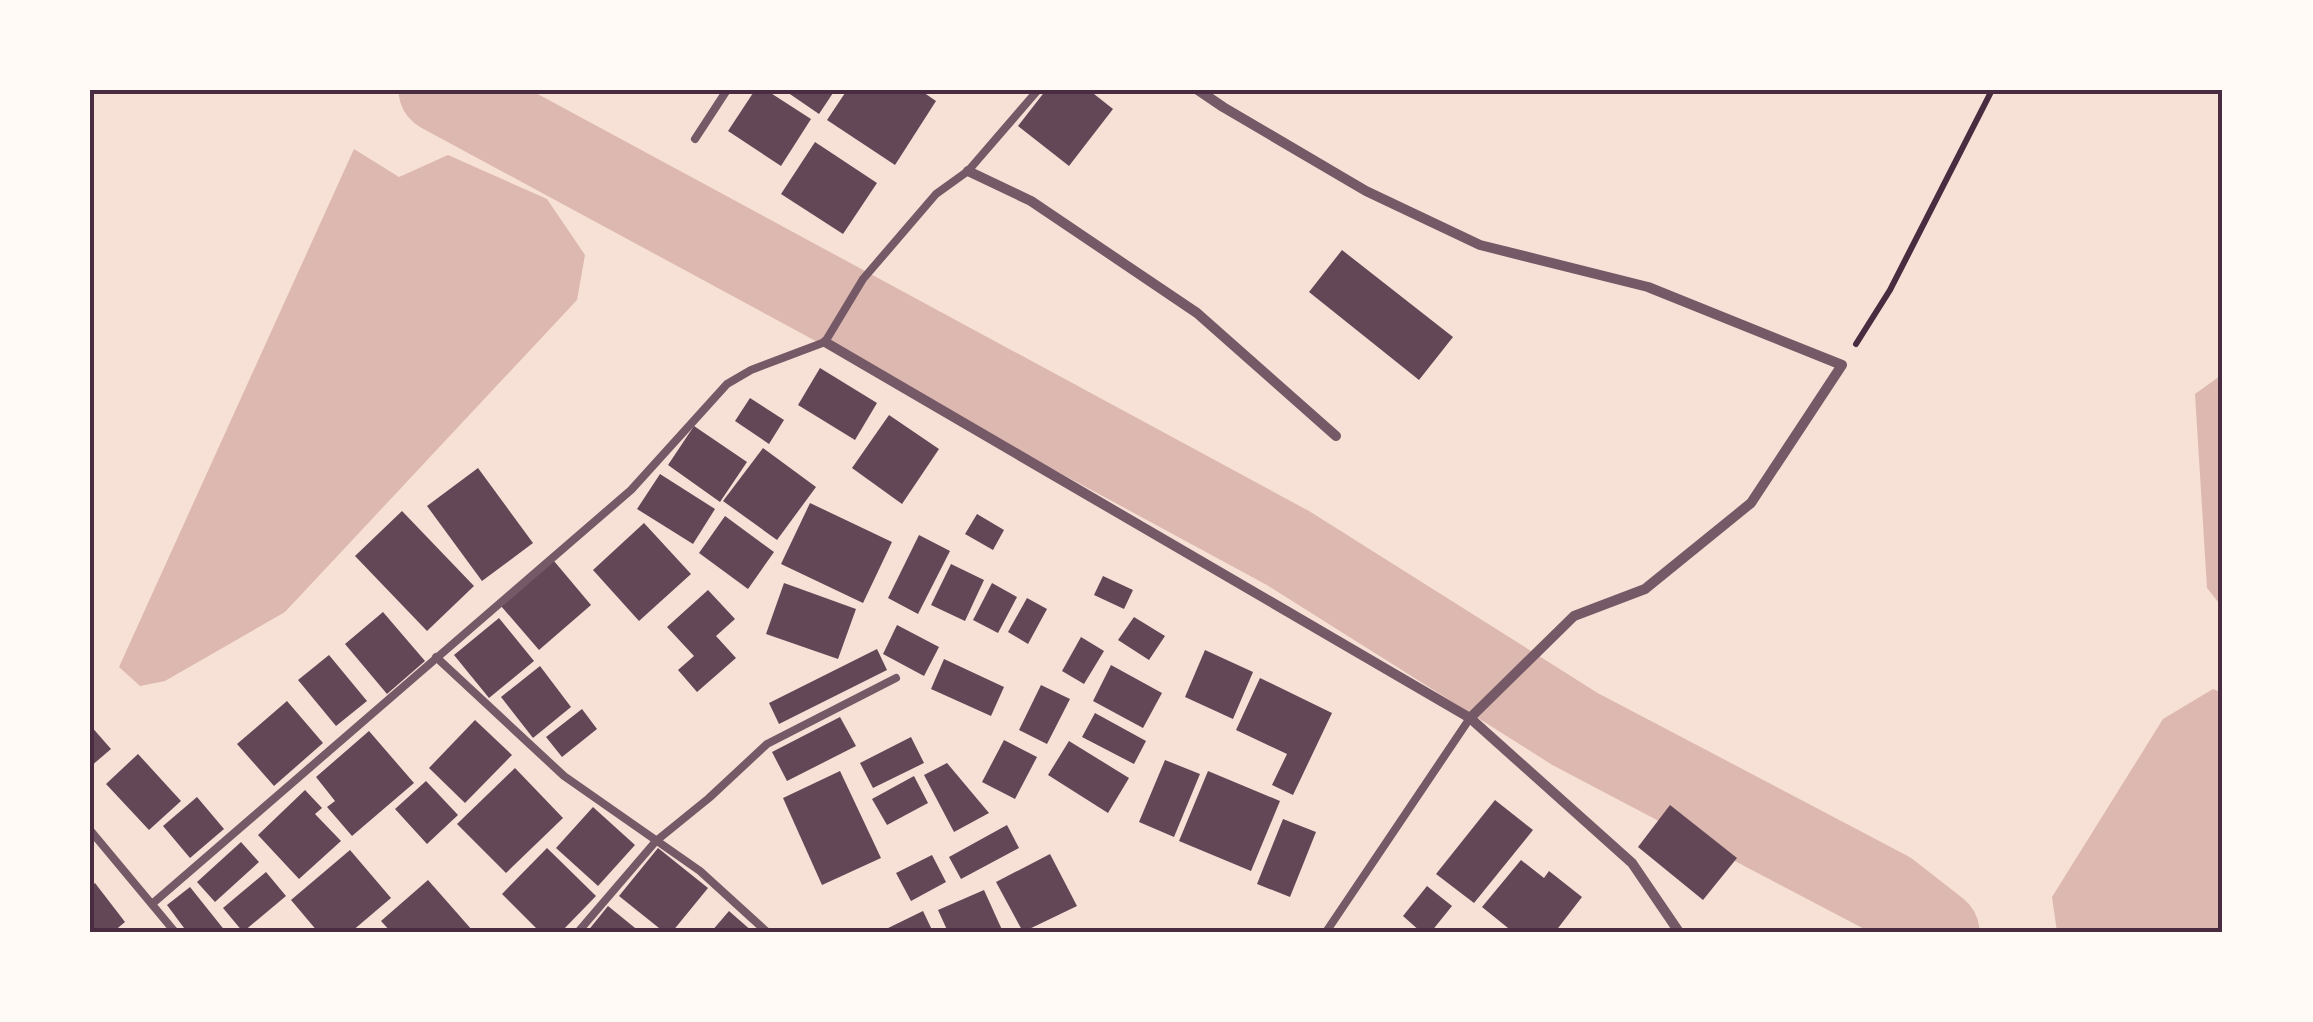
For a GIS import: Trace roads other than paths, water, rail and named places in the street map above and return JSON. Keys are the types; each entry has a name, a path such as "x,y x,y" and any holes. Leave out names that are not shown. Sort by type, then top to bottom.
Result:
{"street":[{"path":"1198,90 1366,191 1480,244 1648,287 1842,365 1752,504 1645,589 1574,616 1470,718"},
{"path":"968,170 1031,202 1198,312 1336,436"},
{"path":"825,342 1470,718 1632,863 1679,932"}],"lane":[{"path":"695,138 727,90"},
{"path":"152,904 631,490 727,384 751,370 825,342 864,279 936,194 968,170 1036,93 1025,90"},
{"path":"436,657 564,776 700,871 767,932"},
{"path":"578,932 656,841 766,744 896,678"},
{"path":"1326,932 1470,718"},
{"path":"90,830 175,932"}],"waterway":[{"path":"441,90 1288,548 1575,729 1887,893 1937,932"}]}
